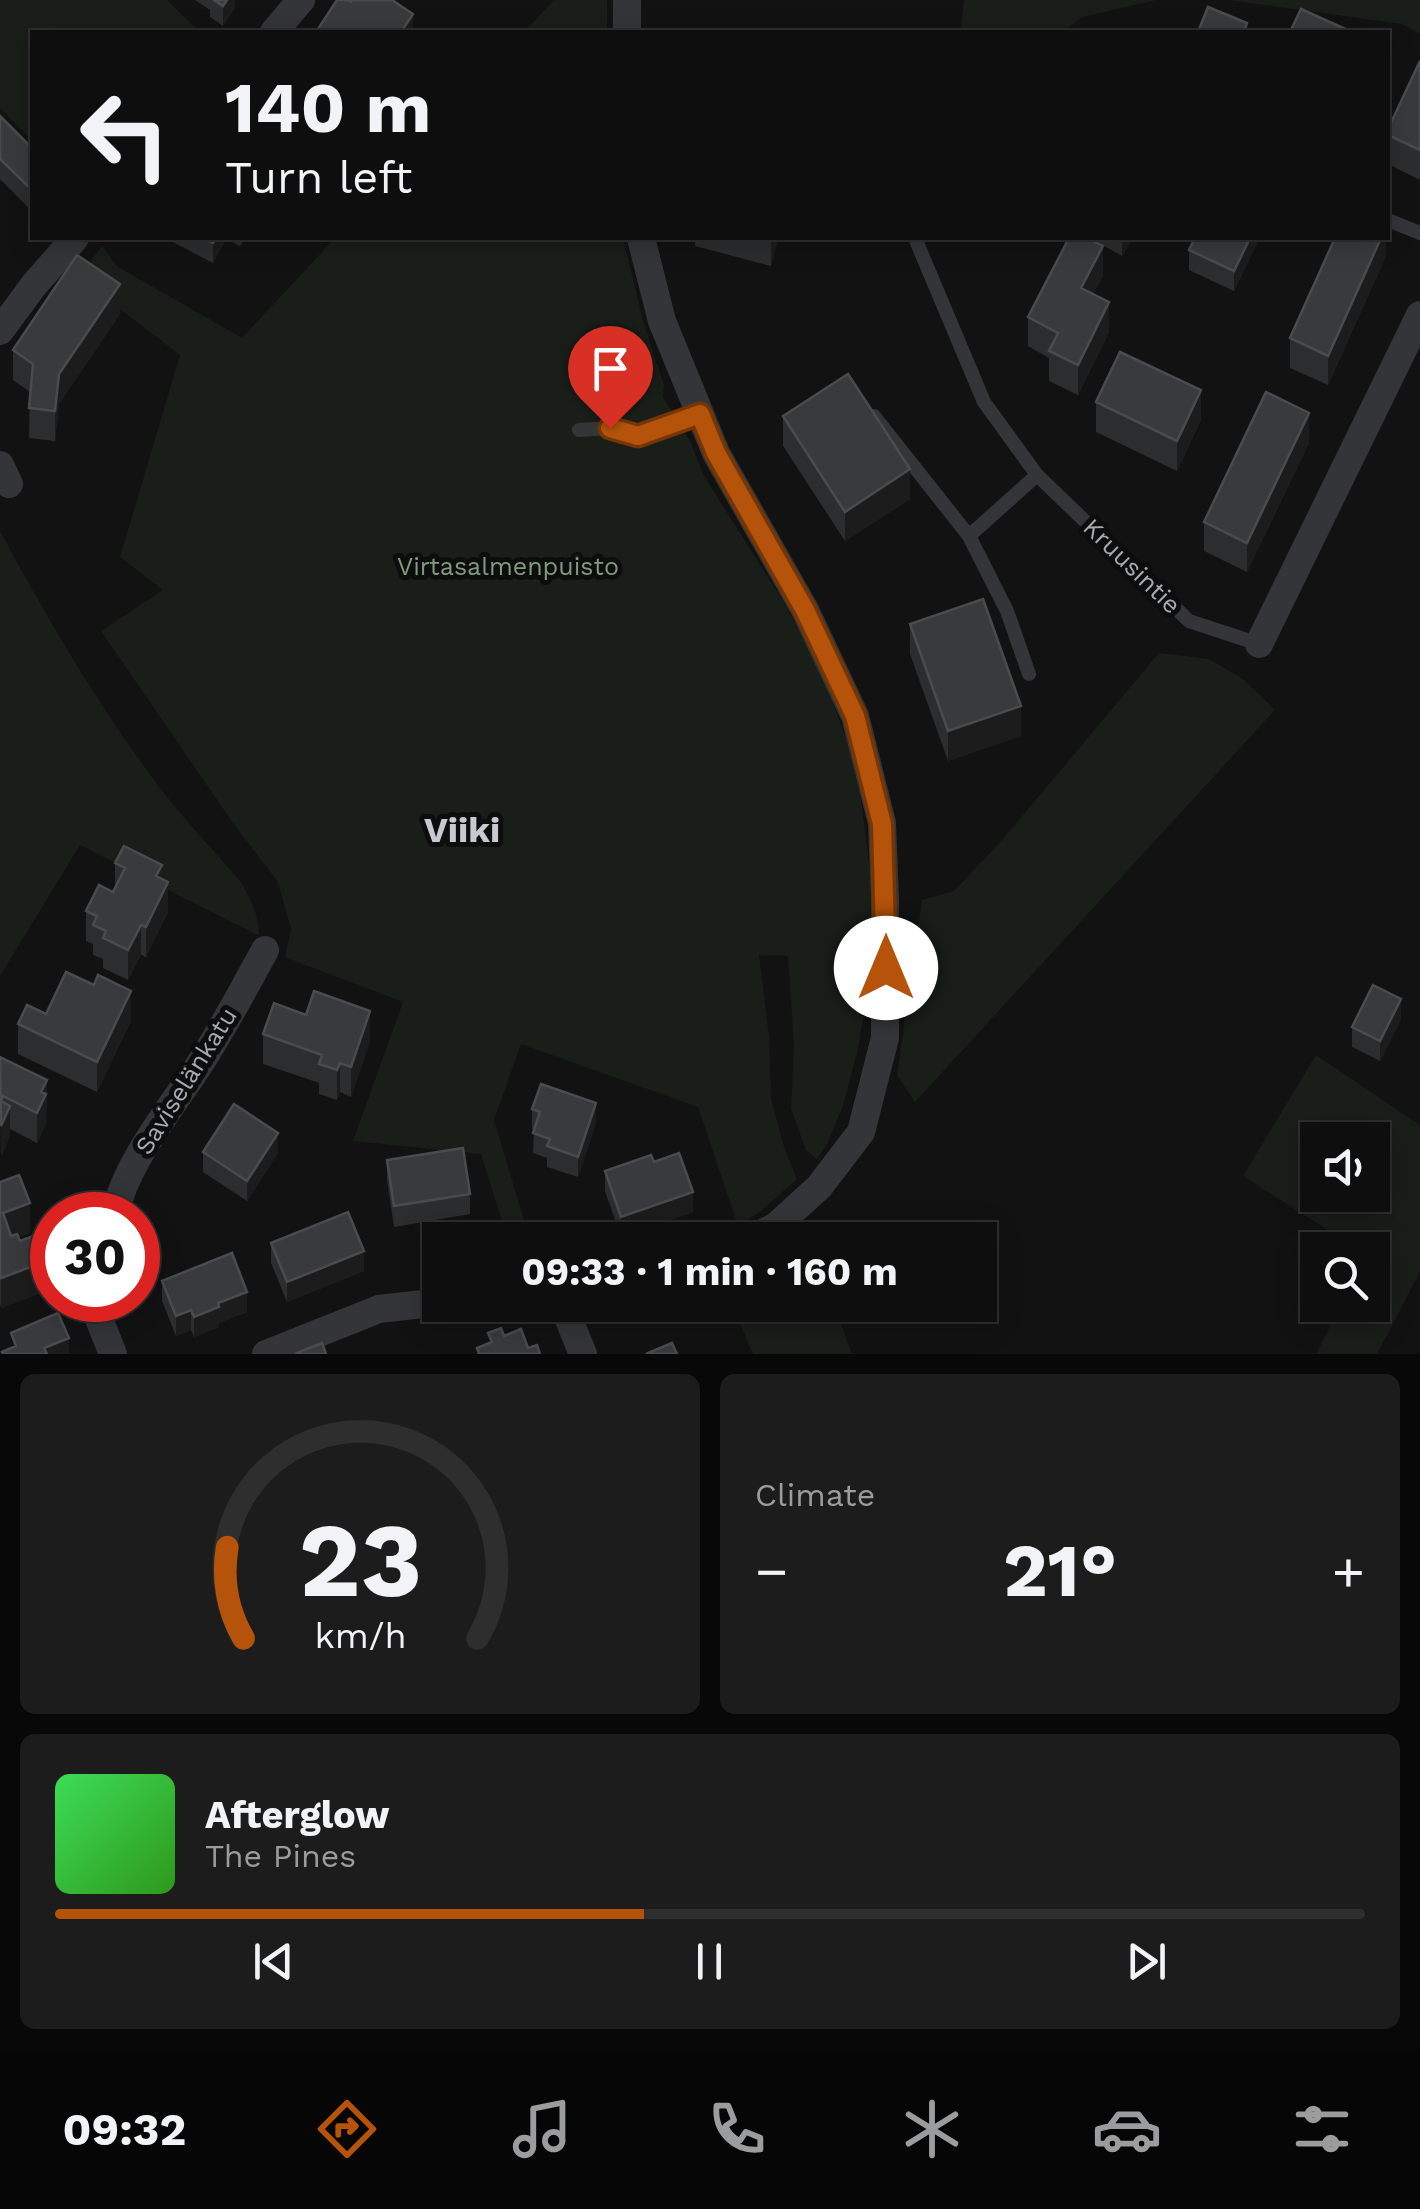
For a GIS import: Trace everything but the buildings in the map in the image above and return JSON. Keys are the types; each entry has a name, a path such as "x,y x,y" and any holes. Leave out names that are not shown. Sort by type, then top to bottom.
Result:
{"street":[{"path":"276,30 301,0"},
{"path":"626,30 627,0"},
{"path":"0,331 73,240"},
{"path":"642,240 662,322 716,453 805,610 855,716 882,824 885,1038 861,1132 820,1187 781,1222"},
{"name":"Kruusintie","path":"1259,644 1420,315"},
{"name":"Saviselänkatu","path":"122,1192 136,1160 206,1055 265,950"},
{"path":"266,1354 379,1308 422,1304"},
{"path":"101,1322 113,1354"},
{"path":"570,1322 583,1354"}],"lane":[{"path":"1390,221 1420,233"},
{"name":"Kruusintie","path":"916,240 984,402 1037,476 1189,621 1259,644"},
{"path":"861,400 969,536 1008,611 1029,674"},
{"path":"579,430 610,428 638,436 700,414"},
{"path":"969,536 1037,476"}],"green space":[{"path":"0,0 167,0 198,30 30,30 30,138 0,108"},
{"path":"554,0 607,0 607,30 526,30"},
{"path":"964,0 1156,0 1083,17 1065,30 960,30"},
{"path":"1228,0 1420,0 1420,34 1402,24"},
{"name":"Virtasalmenpuisto","path":"333,240 623,240 664,385 663,397 690,441 704,476 783,601 823,675 860,791 875,911 868,991 843,1105 817,1159 806,1150 791,1109 794,1046 788,956 759,955 769,1036 771,1099 797,1179 761,1211 744,1222 737,1222 698,1107 521,1044 494,1120 525,1222 502,1222 481,1154 353,1141 403,1002 285,957 291,929 278,882 101,631 163,590 120,557 180,355 78,277 102,246 118,267 242,338"},
{"path":"0,531 69,652 126,740 168,798 241,882 256,914 259,936 80,845 0,976"},
{"path":"1159,653 1209,659 1243,679 1275,710 915,1102 897,1075 922,900 954,891 1003,839"},
{"path":"1316,1055 1420,1125 1420,1272 1377,1354 1316,1354 1332,1322 1390,1322 1390,1232 1331,1232 1243,1176"},
{"path":"739,1322 840,1322 852,1354 753,1354"}],"district":[{"name":"Viiki","path":"462,830"}],"route":[{"path":"610,428 638,436 700,414 716,453 805,610 855,716 882,824 886,968"}]}
